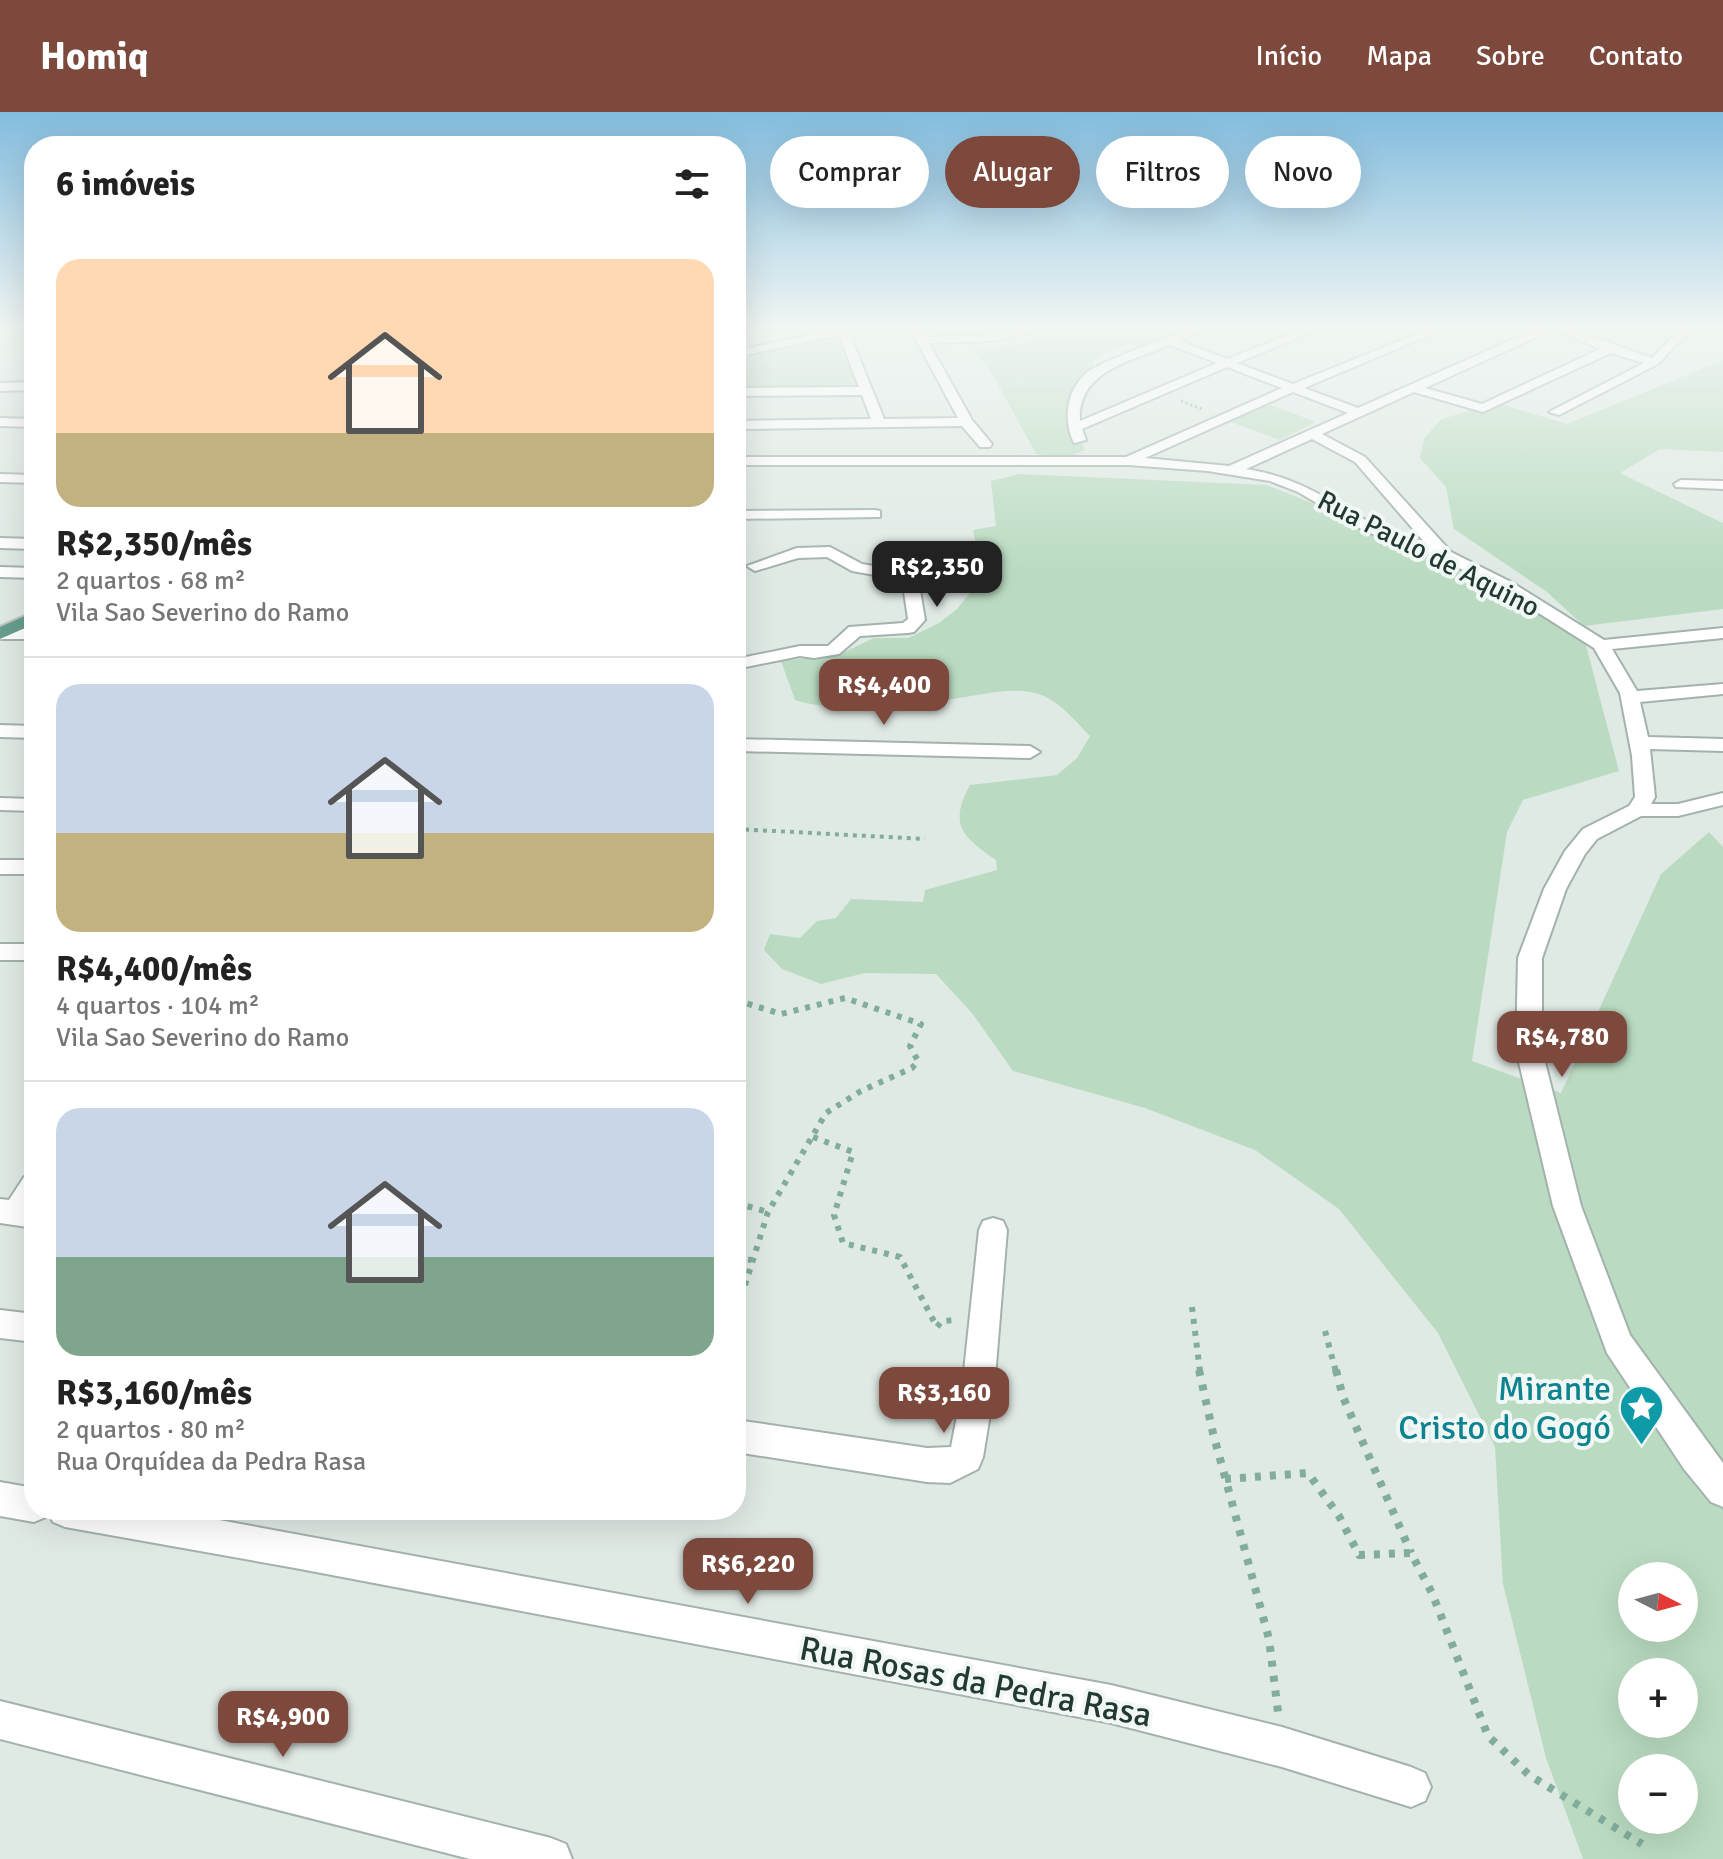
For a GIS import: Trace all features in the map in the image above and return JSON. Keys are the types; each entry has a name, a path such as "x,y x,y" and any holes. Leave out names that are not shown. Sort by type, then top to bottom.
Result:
{"main road":[{"path":"0,634 24,622"}],"street":[{"path":"873,407 880,425"},
{"path":"958,407 985,444"},
{"path":"1073,407 1074,428 1090,460"},
{"path":"1074,428 1126,407"},
{"path":"1128,461 1249,407"},
{"path":"1341,407 1359,413"},
{"path":"1232,470 1374,407"},
{"path":"1555,412 1565,407"},
{"path":"0,422 24,423"},
{"path":"746,425 966,422"},
{"path":"1313,435 1344,448 1367,464 1446,556"},
{"name":"Rua Paulo de Aquino","path":"746,461 1128,461 1232,470 1288,482 1359,523 1446,556 1505,585 1601,645 1630,697 1646,787 1645,797 1637,810"},
{"path":"0,478 24,479"},
{"path":"1681,484 1723,485"},
{"path":"746,515 875,514"},
{"path":"0,543 24,544"},
{"path":"746,662 800,651 814,653 833,650 855,631 908,628 917,620 911,584 903,575 858,568 830,552 797,553 755,566"},
{"path":"0,572 24,573"},
{"path":"1601,645 1723,633"},
{"path":"0,634 24,634"},
{"path":"1630,697 1723,689"},
{"path":"0,731 24,732"},
{"path":"1640,743 1723,745"},
{"path":"746,745 1030,752"},
{"path":"1723,799 1678,810 1637,810 1590,834 1576,851 1555,889 1530,958 1529,1050 1567,1206 1618,1343 1696,1457 1723,1490"},
{"path":"0,804 24,805"},
{"path":"0,867 24,867"},
{"path":"0,952 24,952"},
{"path":"746,1437 950,1466 966,1457 971,1441 993,1230"},
{"path":"0,1324 24,1327"},
{"path":"0,1499 24,1503"},
{"name":"Rua Rosas da Pedra Rasa","path":"122,1520 1111,1704 1282,1747 1411,1787"},
{"path":"0,1720 551,1859"}],"path":[{"path":"1195,407 1222,417"},
{"path":"746,830 925,839"},
{"path":"746,1003 781,1014 845,998 921,1024 910,1046 918,1061 912,1068 861,1091 826,1113 768,1212 746,1279"},
{"path":"813,1137 853,1152 834,1215 843,1243 900,1257 937,1327 942,1321 971,1318 984,1325"},
{"path":"746,1206 768,1212"},
{"path":"746,1260 751,1260"},
{"path":"1192,1307 1195,1356 1269,1641 1282,1747"},
{"path":"1325,1331 1343,1397 1411,1553 1432,1593 1488,1736 1529,1775 1642,1844"},
{"path":"1225,1479 1308,1473 1339,1516 1359,1555 1411,1553"}],"green space":[{"path":"1010,407 1078,407 1074,428 1085,450 1066,458 1036,454"},
{"path":"1252,407 1275,407 1316,422 1280,440 1222,419"},
{"path":"1509,407 1567,424 1610,407 1723,407 1723,452 1660,449 1620,473 1723,523 1723,609 1584,626 1547,592 1454,529 1446,487 1420,458 1424,439 1440,420 1473,409"},
{"path":"1019,474 1267,485 1425,548 1505,585 1583,634 1619,771 1523,800 1507,832 1472,1061 1561,1093 1661,874 1709,832 1723,847 1723,1859 1583,1859 1546,1758 1503,1584 1495,1447 1438,1333 1339,1209 1255,1150 1145,1108 1013,1071 972,1013 936,974 865,973 821,984 782,969 764,950 770,934 800,938 817,921 836,918 851,899 923,902 925,890 997,870 996,860 967,837 962,829 960,810 970,785 1057,775 1077,758 1090,736 1051,699 1023,691 853,707 795,700 781,661 838,655 874,638 908,638 939,623 957,609 988,570 978,554 973,530 996,526 991,481"}],"place":[{"name":"Mirante Cristo do Gogó","path":"1642,1447"}]}
